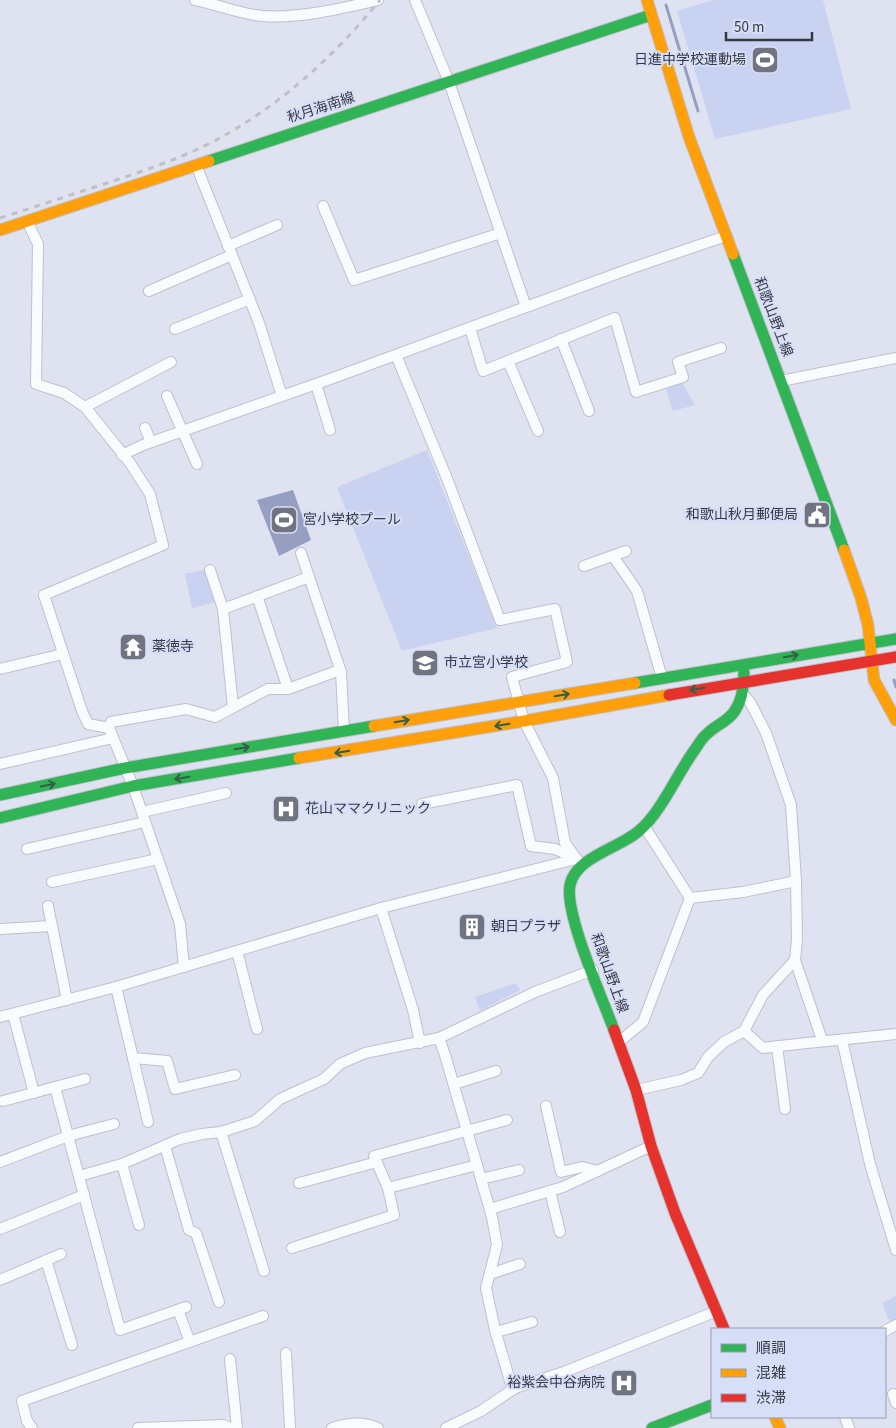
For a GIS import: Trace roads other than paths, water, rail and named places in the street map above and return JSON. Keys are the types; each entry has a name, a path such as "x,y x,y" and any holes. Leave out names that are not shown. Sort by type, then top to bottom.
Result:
{"main road":[{"name":"和歌山野上線","path":"647,0 689,138 855,581 868,625 874,680 896,720"},
{"name":"秋月海南線","path":"0,230 651,15"},
{"path":"0,795 125,768 896,639"},
{"path":"0,818 133,786 524,721 745,681 896,657"},
{"path":"579,862 640,831 653,815 695,749 708,734 725,722 734,712 743,694 745,681 743,664"},
{"name":"和歌山野上線","path":"579,862 570,884 574,922 636,1090 651,1146 675,1214 724,1328"},
{"path":"717,1311 728,1328"},
{"path":"652,1428 711,1405"}],"street":[{"path":"195,0 262,16 286,16 378,0"},
{"path":"415,0 449,82 526,307"},
{"path":"196,166 259,323 282,396"},
{"path":"323,206 354,280 501,233"},
{"path":"27,221 38,244 36,384 64,393 85,407 130,463 150,494 163,545 44,595 88,724 111,733"},
{"path":"149,291 277,225"},
{"path":"122,455 151,442 316,384 632,268 726,236"},
{"path":"176,329 250,300"},
{"path":"470,328 483,371 615,318 636,392 683,377 678,362 721,348"},
{"path":"561,340 590,410"},
{"path":"396,355 448,481 500,620 555,609 567,662 512,678 524,721 553,778 565,843 579,862"},
{"path":"781,381 896,358"},
{"path":"508,361 538,431"},
{"path":"85,407 171,362"},
{"path":"316,384 330,430"},
{"path":"167,396 197,464"},
{"path":"146,428 151,442"},
{"path":"584,566 626,551"},
{"path":"301,553 340,670 344,730"},
{"path":"613,556 637,591 662,678"},
{"path":"210,570 222,609 233,707"},
{"path":"222,609 309,578"},
{"path":"257,596 288,689"},
{"path":"0,669 63,654"},
{"path":"184,967 180,924 133,786 111,733 111,722 186,709 215,717 268,689 288,689 340,670"},
{"path":"743,694 750,702 766,733 791,805 796,881 797,940 795,960 822,1040"},
{"path":"0,764 111,733"},
{"path":"422,804 517,785 531,846 555,849 579,862"},
{"path":"142,812 226,793"},
{"path":"26,849 146,822"},
{"path":"644,826 690,898"},
{"path":"52,882 158,859"},
{"path":"0,1018 116,987 381,908 579,862"},
{"path":"690,898 743,892 796,881"},
{"path":"618,1042 643,1022 690,898"},
{"path":"48,906 67,1000"},
{"path":"381,908 413,1010 420,1043"},
{"path":"0,929 52,926"},
{"path":"237,950 256,1029"},
{"path":"636,1090 681,1080 698,1073 708,1058 724,1042 744,1030 763,995 795,960"},
{"path":"79,1176 122,1164 180,1140 202,1134 221,1132 255,1121 280,1099 324,1079 340,1064 365,1053 438,1038 535,992 593,970"},
{"path":"116,987 148,1122"},
{"path":"14,1014 34,1093"},
{"path":"744,1030 763,1048 822,1040 842,1040 896,1034"},
{"path":"438,1038 454,1084 490,1210 497,1245 486,1288 511,1384 515,1388"},
{"path":"842,1040 870,1164 896,1250"},
{"path":"777,1046 785,1109"},
{"path":"133,1058 168,1061 174,1089 234,1075"},
{"path":"454,1084 496,1071"},
{"path":"3,1101 85,1079"},
{"path":"55,1087 120,1330 182,1309 190,1342"},
{"path":"546,1106 561,1172 582,1167 598,1171"},
{"path":"292,1248 394,1215 388,1188 374,1156 507,1120"},
{"path":"0,1162 68,1136 114,1124"},
{"path":"221,1132 264,1272"},
{"path":"165,1146 189,1230 196,1233 219,1302"},
{"path":"490,1210 563,1188 651,1146"},
{"path":"299,1183 377,1162"},
{"path":"122,1164 139,1226"},
{"path":"388,1188 477,1165"},
{"path":"481,1179 519,1170"},
{"path":"550,1191 560,1232"},
{"path":"0,1229 84,1195"},
{"path":"1,1278 61,1254"},
{"path":"46,1260 72,1345"},
{"path":"490,1274 520,1264"},
{"path":"446,1428 481,1411 515,1388 564,1372 717,1311"},
{"path":"32,1428 27,1420 22,1401 264,1316"},
{"path":"496,1332 532,1322"},
{"path":"286,1354 290,1428"},
{"path":"230,1359 237,1428"},
{"path":"332,1428 347,1423 367,1424 378,1428"},
{"path":"138,1428 223,1426 231,1428"}],"waterway":[{"path":"666,5 698,111"},
{"path":"894,680 896,687"}],"railway":[{"path":"0,218 151,168 198,149 227,134 270,106 310,74 364,20 380,0"}],"place":[{"name":"日進中学校運動場","path":"765,60"},
{"name":"和歌山秋月郵便局","path":"817,515"},
{"name":"宮小学校プール","path":"284,520"},
{"name":"薬徳寺","path":"133,647"},
{"name":"市立宮小学校","path":"425,663"},
{"name":"花山ママクリニック","path":"286,809"},
{"name":"朝日プラザ","path":"472,927"},
{"name":"裕紫会中谷病院","path":"624,1383"}]}
